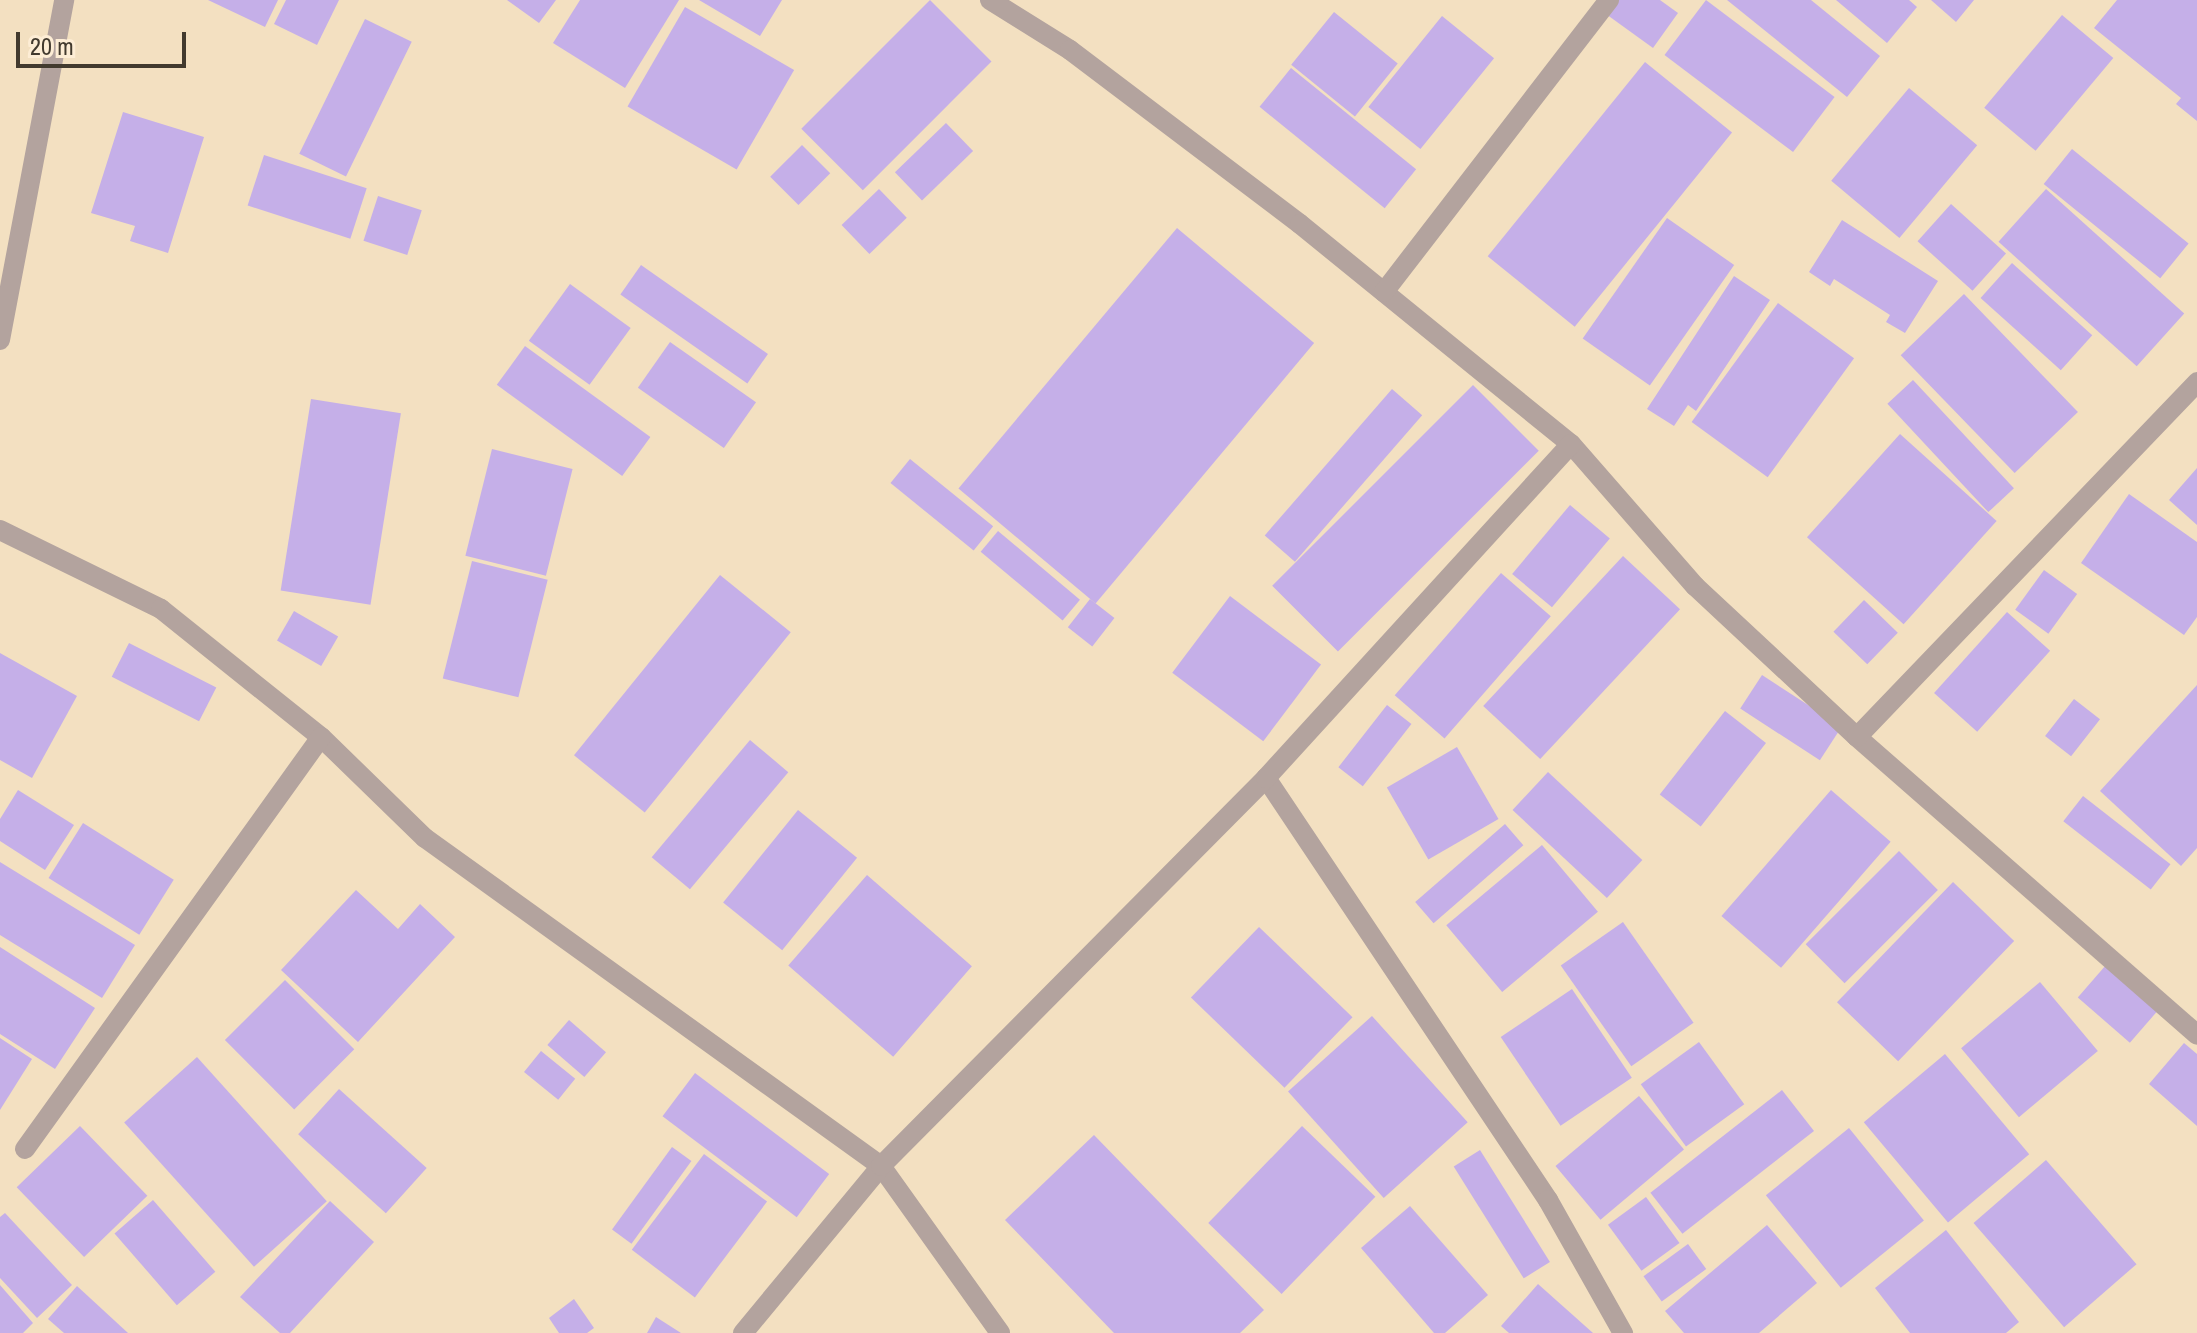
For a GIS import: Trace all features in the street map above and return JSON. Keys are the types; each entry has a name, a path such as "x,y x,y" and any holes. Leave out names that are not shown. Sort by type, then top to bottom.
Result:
{"street":[{"path":"0,340 64,0"},
{"path":"990,0 1070,50 1384,292 1571,444 1695,586 1857,737 2197,1035"},
{"path":"1384,292 1609,0"},
{"path":"1857,737 2197,382"},
{"path":"743,1333 881,1166 1266,778 1571,444"},
{"path":"0,530 161,609 321,737 425,838 881,1166 1000,1333"},
{"path":"25,1149 321,737"},
{"path":"1266,778 1548,1200 1623,1333"}],"building":[{"path":"208,0 278,0 265,27"},
{"path":"286,0 339,0 317,45 274,24"},
{"path":"507,0 556,0 539,23"},
{"path":"580,0 679,0 625,88 553,43"},
{"path":"699,0 782,0 760,36"},
{"path":"930,0 992,62 863,190 801,129"},
{"path":"1606,0 1660,0 1678,13 1653,48 1599,9"},
{"path":"1706,0 1835,97 1793,152 1664,55"},
{"path":"1727,0 1811,0 1880,56 1847,97"},
{"path":"1836,0 1909,0 1917,7 1887,43"},
{"path":"1931,0 1974,0 1956,22"},
{"path":"2117,0 2197,0 2197,121 2176,104 2181,98 2094,28"},
{"path":"685,7 794,70 737,170 628,107"},
{"path":"1334,12 1398,64 1355,116 1291,65"},
{"path":"2062,15 2113,58 2036,151 1984,108"},
{"path":"1442,16 1494,58 1420,149 1368,107"},
{"path":"365,19 412,42 346,177 299,154"},
{"path":"1645,62 1732,132 1575,327 1488,256"},
{"path":"1291,68 1416,169 1385,208 1260,107"},
{"path":"1909,88 1977,145 1899,238 1831,181"},
{"path":"123,112 204,137 168,253 130,241 135,226 91,213"},
{"path":"946,123 973,151 922,200 895,172"},
{"path":"802,145 830,173 798,205 770,177"},
{"path":"2072,149 2189,243 2160,278 2044,184"},
{"path":"264,155 367,188 350,239 248,205"},
{"path":"879,189 907,218 869,254 842,225"},
{"path":"2046,189 2184,313 2137,366 1998,242"},
{"path":"378,196 422,210 407,255 363,241"},
{"path":"1951,204 2006,254 1973,291 1918,241"},
{"path":"1667,218 1734,265 1650,385 1583,338"},
{"path":"1842,220 1938,281 1905,333 1886,322 1890,315 1834,279 1830,286 1809,272"},
{"path":"1177,228 1314,343 1096,604 958,488"},
{"path":"2012,263 2092,335 2061,370 1981,298"},
{"path":"641,265 768,354 747,383 620,294"},
{"path":"1734,276 1770,300 1696,411 1688,405 1674,426 1647,409"},
{"path":"570,284 631,328 590,385 529,341"},
{"path":"1964,294 2078,412 2015,473 1901,355"},
{"path":"1778,303 1854,358 1768,477 1692,422"},
{"path":"670,342 756,402 724,448 638,388"},
{"path":"525,346 650,437 622,476 497,385"},
{"path":"1913,380 2014,488 1988,512 1887,404"},
{"path":"1473,385 1539,451 1338,652 1272,586"},
{"path":"1392,389 1422,415 1295,562 1265,535"},
{"path":"311,399 401,413 371,605 281,591"},
{"path":"1900,434 1997,521 1904,624 1807,537"},
{"path":"492,449 573,469 546,576 465,556"},
{"path":"910,459 993,526 974,550 890,483"},
{"path":"2197,468 2197,525 2169,500"},
{"path":"2129,494 2197,542 2197,617 2184,635 2081,563"},
{"path":"1570,505 1610,538 1552,607 1512,574"},
{"path":"998,531 1080,600 1063,620 981,552"},
{"path":"1623,556 1680,609 1540,759 1483,706"},
{"path":"472,561 548,580 518,697 443,678"},
{"path":"2044,570 2077,594 2048,634 2015,610"},
{"path":"1501,573 1551,616 1445,739 1395,695"},
{"path":"720,575 791,632 645,813 574,755"},
{"path":"1230,596 1321,665 1263,741 1172,673"},
{"path":"1090,599 1114,618 1092,646 1068,627"},
{"path":"1864,600 1898,633 1867,664 1833,632"},
{"path":"294,611 338,636 321,666 277,640"},
{"path":"2007,612 2050,651 1977,732 1934,693"},
{"path":"129,643 216,687 199,721 112,677"},
{"path":"0,653 77,696 32,778 0,760"},
{"path":"1762,675 1842,727 1820,760 1740,709"},
{"path":"2197,685 2197,848 2181,866 2100,791"},
{"path":"2074,699 2100,719 2071,756 2045,736"},
{"path":"1387,705 1411,724 1363,786 1338,767"},
{"path":"1725,711 1766,743 1701,827 1660,795"},
{"path":"750,740 788,772 690,889 652,857"},
{"path":"1457,747 1498,819 1428,859 1387,788"},
{"path":"1548,772 1642,860 1607,898 1513,810"},
{"path":"18,790 74,825 45,870 0,841 0,819"},
{"path":"1831,790 1891,842 1781,968 1721,916"},
{"path":"2083,796 2170,864 2151,890 2063,821"},
{"path":"798,810 857,858 782,950 723,902"},
{"path":"83,823 174,880 139,935 49,878"},
{"path":"1505,824 1523,845 1434,923 1415,902"},
{"path":"1542,845 1598,912 1502,992 1446,925"},
{"path":"1899,851 1938,890 1845,983 1806,944"},
{"path":"0,862 135,945 102,998 0,935"},
{"path":"867,875 972,966 893,1057 788,966"},
{"path":"1953,882 2014,941 1898,1061 1837,1002"},
{"path":"356,890 398,929 420,904 455,937 358,1042 281,970"},
{"path":"1623,922 1694,1023 1631,1066 1561,966"},
{"path":"1259,927 1353,1017 1284,1088 1191,997"},
{"path":"0,947 95,1008 55,1069 0,1034"},
{"path":"2106,965 2158,1010 2130,1043 2078,997"},
{"path":"285,980 354,1049 294,1109 225,1040"},
{"path":"2040,982 2098,1051 2019,1117 1961,1048"},
{"path":"1572,989 1632,1078 1561,1126 1501,1037"},
{"path":"1372,1016 1468,1122 1384,1198 1288,1092"},
{"path":"569,1020 606,1052 584,1077 547,1045"},
{"path":"0,1038 32,1059 0,1110"},
{"path":"1699,1042 1744,1104 1686,1147 1641,1084"},
{"path":"2184,1043 2197,1054 2197,1126 2149,1084"},
{"path":"541,1051 575,1079 558,1100 524,1072"},
{"path":"1945,1054 2029,1154 1948,1222 1864,1122"},
{"path":"197,1057 327,1201 254,1267 124,1123"},
{"path":"695,1073 829,1174 797,1217 663,1116"},
{"path":"339,1089 427,1168 386,1213 298,1134"},
{"path":"1782,1090 1814,1131 1682,1234 1650,1193"},
{"path":"1639,1096 1684,1150 1600,1220 1556,1166"},
{"path":"80,1126 147,1196 84,1257 17,1187"},
{"path":"1302,1126 1375,1197 1282,1294 1208,1223"},
{"path":"1849,1128 1924,1220 1841,1288 1766,1195"},
{"path":"1094,1135 1264,1310 1240,1333 1114,1333 1005,1220"},
{"path":"672,1147 691,1161 631,1244 612,1230"},
{"path":"1480,1150 1550,1262 1524,1278 1454,1166"},
{"path":"704,1154 767,1202 695,1297 632,1250"},
{"path":"2046,1160 2137,1264 2064,1327 1974,1223"},
{"path":"1646,1197 1680,1243 1641,1271 1608,1225"},
{"path":"153,1200 215,1272 177,1305 115,1233"},
{"path":"330,1201 374,1242 290,1333 280,1333 240,1297"},
{"path":"1410,1206 1488,1295 1445,1333 1434,1333 1361,1248"},
{"path":"5,1213 72,1285 37,1318 0,1278 0,1217"},
{"path":"1767,1225 1817,1283 1759,1333 1684,1333 1665,1311"},
{"path":"1946,1230 2019,1322 2006,1333 1910,1333 1875,1288"},
{"path":"1688,1244 1706,1269 1662,1301 1644,1276"},
{"path":"1538,1284 1593,1333 1509,1333 1501,1326"},
{"path":"0,1285 33,1323 23,1333 0,1333"},
{"path":"77,1286 128,1333 64,1333 48,1319"},
{"path":"574,1299 594,1328 587,1333 559,1333 549,1318"},
{"path":"656,1317 681,1333 647,1333"}]}
